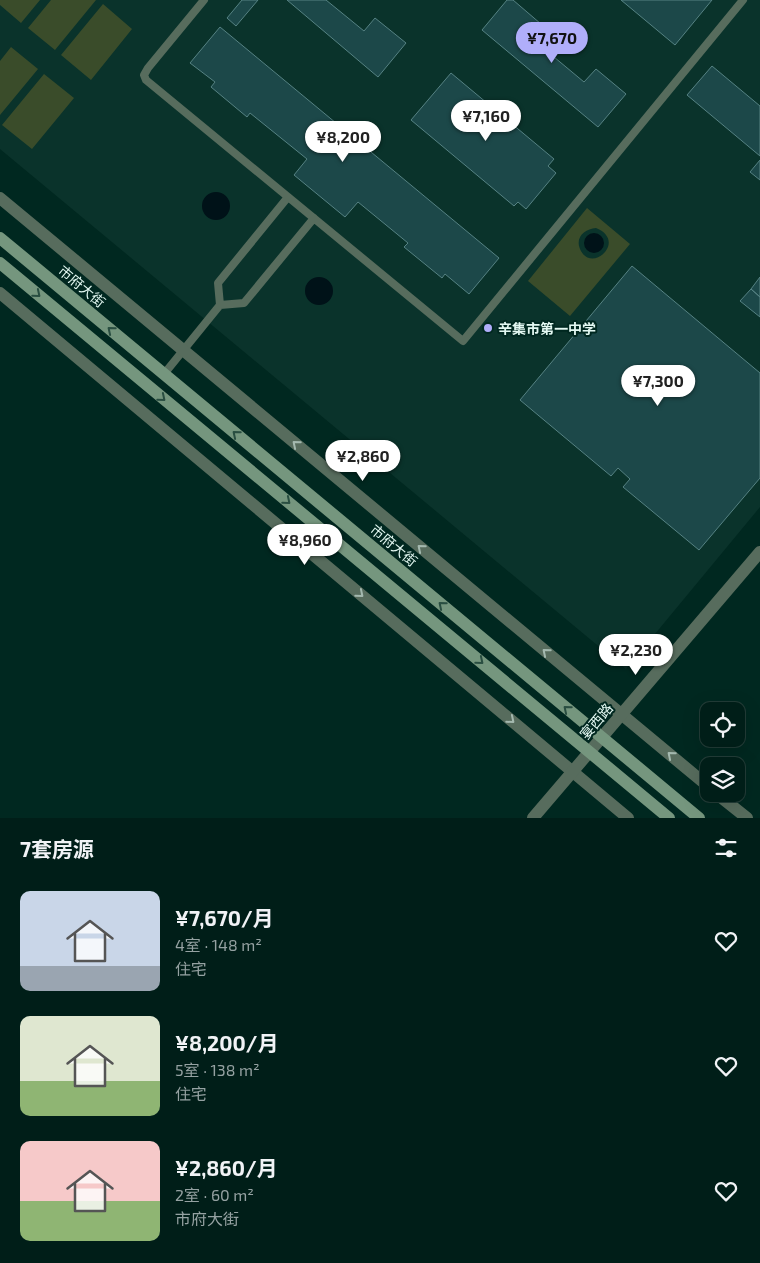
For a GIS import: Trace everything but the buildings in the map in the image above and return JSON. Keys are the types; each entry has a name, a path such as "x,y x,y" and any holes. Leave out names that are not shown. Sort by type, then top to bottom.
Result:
{"main road":[{"name":"市府大街","path":"0,238 699,818"},
{"path":"0,263 669,818"}],"street":[{"path":"0,198 700,779"},
{"path":"0,293 628,818"},
{"name":"宴西路","path":"533,818 760,552"},
{"path":"727,802 746,818"}],"lane":[{"path":"204,0 148,68 144,75 146,80 463,340 743,0"},
{"path":"164,374 220,305 218,282 288,197"},
{"path":"220,305 244,303 314,218"}],"shaded area":[{"name":"辛集市第一中学","path":"0,0 760,0 760,507 626,669 0,149"},
{"path":"216,192 226,196 230,206 226,216 216,220 206,216 202,206 206,196"},
{"path":"594,233 601,236 604,243 601,250 594,253 587,250 584,243 587,236"},
{"path":"319,277 329,281 333,291 329,301 319,305 309,301 305,291 309,281"}],"green space":[{"path":"0,0 40,0 21,23 0,5"},
{"path":"51,0 96,0 55,50 28,28"},
{"path":"103,4 132,29 91,80 61,55"},
{"path":"11,47 38,69 0,115 0,61"},
{"path":"44,74 74,98 32,149 2,125"},
{"path":"587,208 630,244 570,316 528,281","holes":["596,228 605,234 609,240 608,247 604,253 592,259 585,256 579,245 582,234"]}],"place":[{"name":"辛集市第一中学","path":"488,328"}]}
